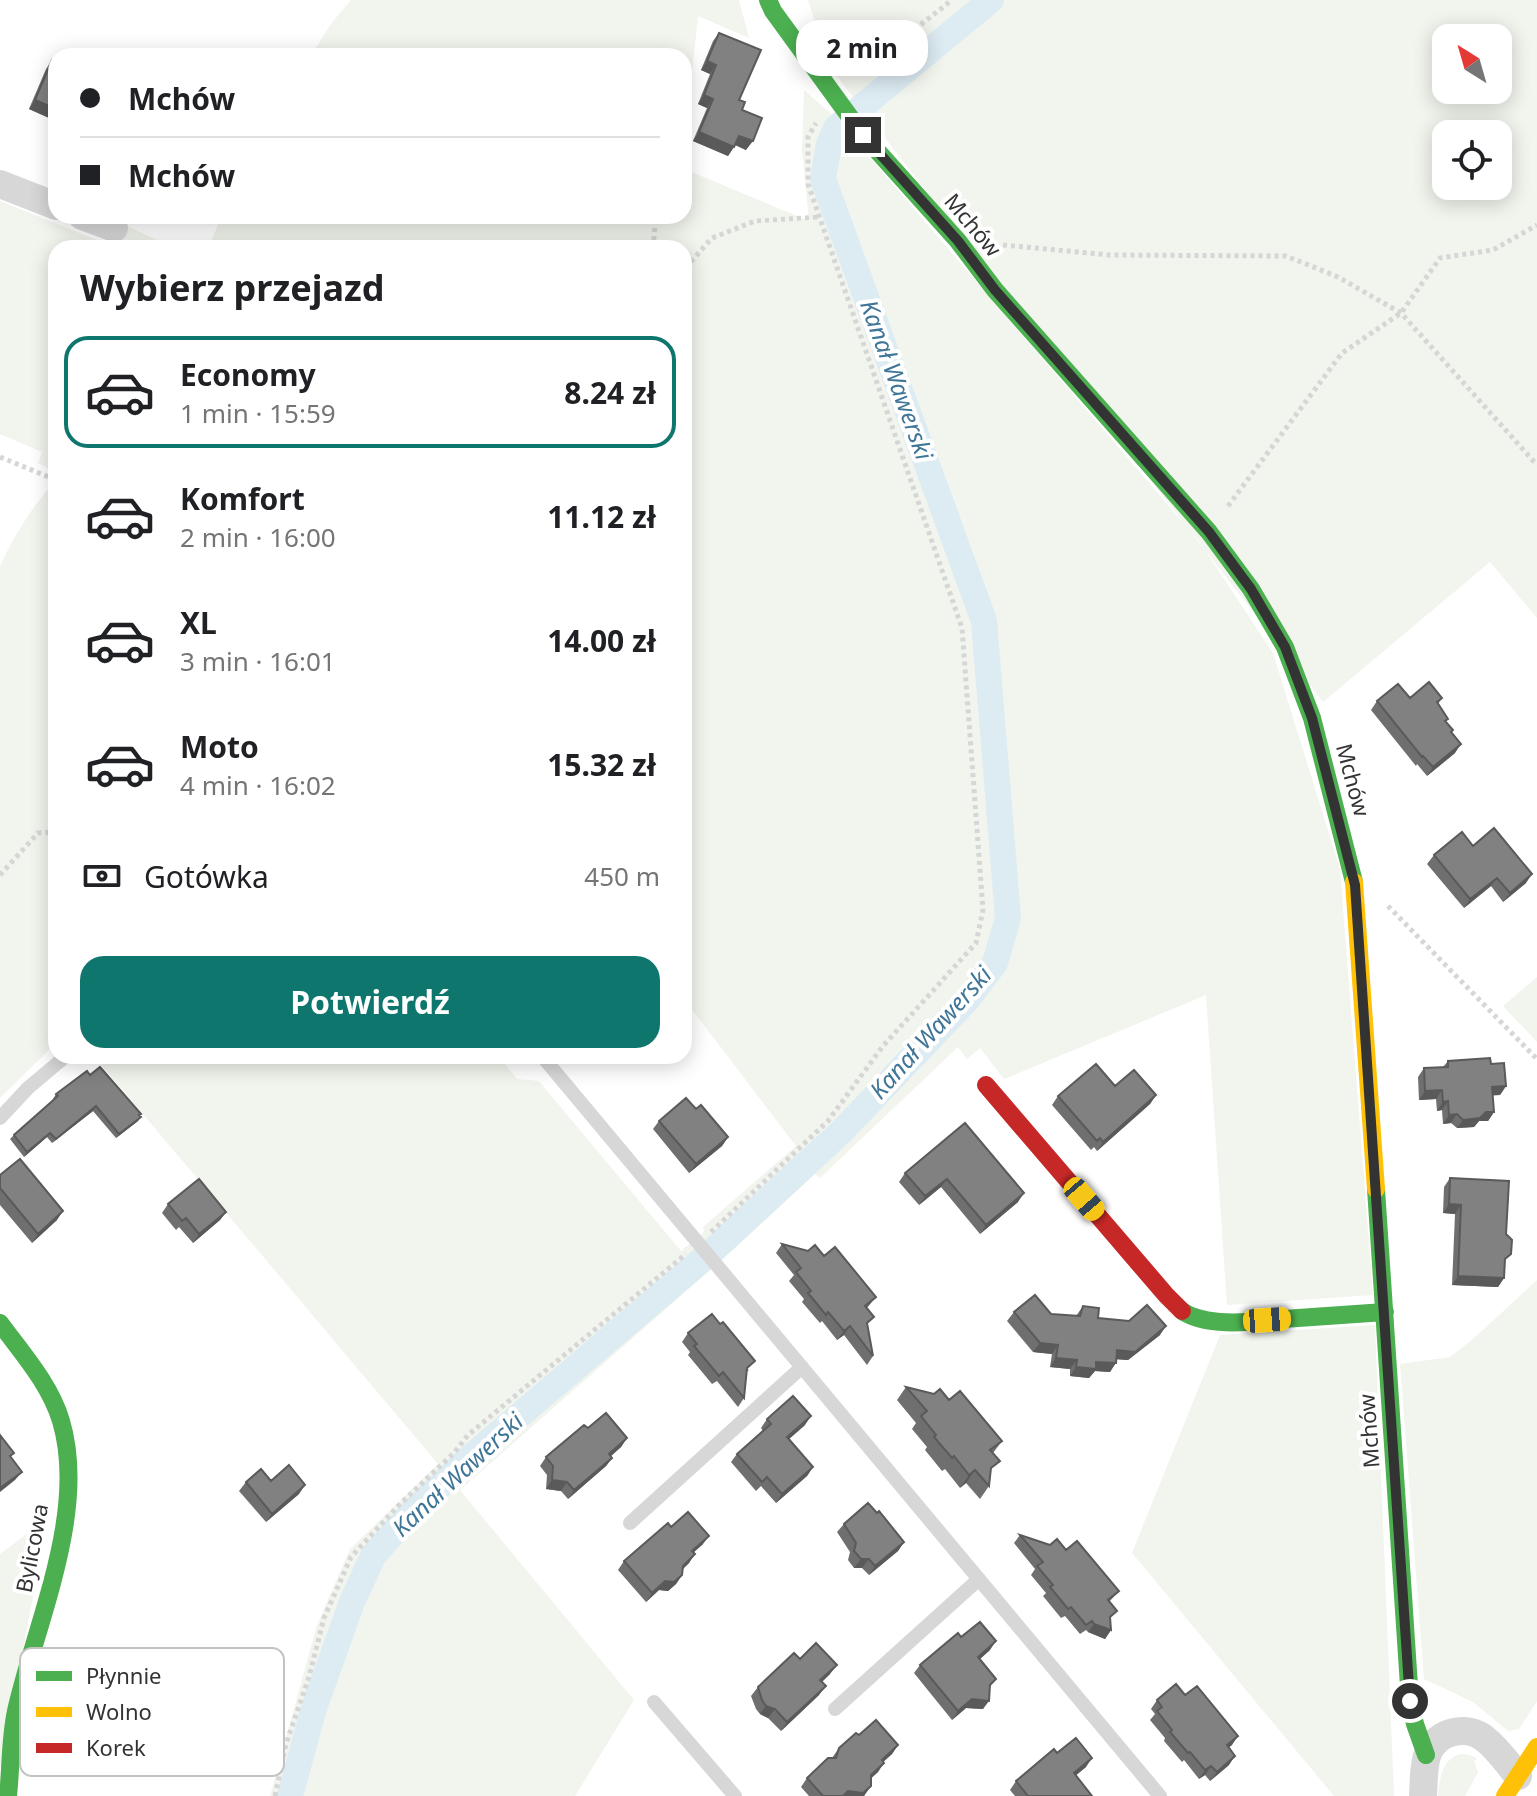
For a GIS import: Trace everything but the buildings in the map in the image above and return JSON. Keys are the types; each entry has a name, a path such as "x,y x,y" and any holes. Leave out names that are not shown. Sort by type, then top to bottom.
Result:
{"street":[{"name":"Mchów","path":"768,0 863,135 1209,532 1251,589 1285,647 1312,718 1363,887 1385,1312 1410,1701 1426,1755"},
{"path":"0,184 48,203"},
{"path":"103,224 114,228"},
{"path":"986,1085 1166,1295 1185,1313 1212,1321 1237,1322 1385,1312"},
{"name":"Bylicowa","path":"0,1323 44,1384 60,1418 68,1450 61,1542 33,1648"},
{"name":"Bylicowa","path":"8,1796 15,1715 20,1696"},
{"path":"1423,1796 1426,1755 1433,1743 1453,1731 1463,1730 1484,1738 1512,1786 1537,1747"}],"lane":[{"path":"0,1118 56,1064"},
{"path":"549,1064 1160,1796"},
{"path":"630,1523 802,1367"},
{"path":"835,1709 979,1579"},
{"path":"654,1702 735,1796"}],"path":[{"path":"284,1753 324,1618 351,1557 468,1435 699,1243 828,1121 883,1046 976,943 983,910 962,628 808,184 808,137 833,94 952,0"},
{"path":"692,261 712,238 755,221 819,217"},
{"path":"1209,532 1342,353 1401,313 1440,258 1493,250 1537,225"},
{"path":"958,241 1110,255 1286,256 1338,277 1401,313 1537,465"},
{"path":"0,457 48,477"},
{"path":"0,875 38,833 48,832"},
{"path":"1363,887 1537,1059"},
{"path":"275,1796 279,1776"}],"shaded area":[{"path":"351,0 739,0 749,38 698,16 692,73 692,48 316,48"},
{"path":"808,0 1537,0 1537,618 1490,562 1323,702 829,66"},
{"path":"804,90 836,118 1199,541 1273,653 1340,869 1373,1295 1227,1305 1206,995 1004,1079 980,1048 967,1059 958,1047 820,1178 815,1174 460,1490 634,1700 575,1796 270,1796 275,1776 284,1776 284,1745 317,1625 350,1549 438,1464 101,1064 505,1064 517,1079 539,1081 681,1251 704,1232 703,1227 796,1146 692,1010 692,240 212,240 218,224 692,224 692,172 809,221 802,149"},
{"path":"0,201 48,220 48,224 57,224 97,240 48,240 48,468 38,463 42,452 0,434"},
{"path":"123,224 157,240 115,240"},
{"path":"48,490 48,1051 0,1098 0,566 11,543"},
{"path":"1537,977 1537,1042 1503,1006"},
{"path":"1537,1280 1537,1701 1519,1729 1508,1731 1473,1702 1424,1679 1400,1364 1450,1357"},
{"path":"1375,1325 1394,1796 1334,1796 1132,1553 1220,1335"},
{"path":"48,1518 23,1648 20,1648 20,1665 0,1770 0,1554"},
{"path":"1460,1754 1477,1758 1474,1761 1478,1772 1465,1796 1438,1796 1445,1765"}],"waterway":[{"name":"Kanał Wawerski","path":"290,1796 314,1708 352,1602 373,1556 410,1514 466,1461 710,1253 842,1131 968,999 995,963 1008,918 984,621 823,179 829,144 836,128 991,0"}],"traffic: fast":[{"path":"768,0 863,135 1209,532 1251,589 1285,647 1312,718 1354,882"},
{"path":"1376,1189 1410,1701 1426,1755"},
{"path":"1182,1311 1194,1317 1222,1322 1385,1312"},
{"path":"0,1323 50,1394 61,1421 68,1456 64,1529 33,1648"},
{"path":"8,1796 20,1696"}],"traffic: slow":[{"path":"1354,882 1376,1189"},
{"path":"1505,1796 1537,1747"}],"traffic: jam":[{"path":"986,1085 1182,1311"}],"route":[{"path":"863,135 1209,532 1251,589 1285,647 1312,718 1355,885 1410,1701"}]}
